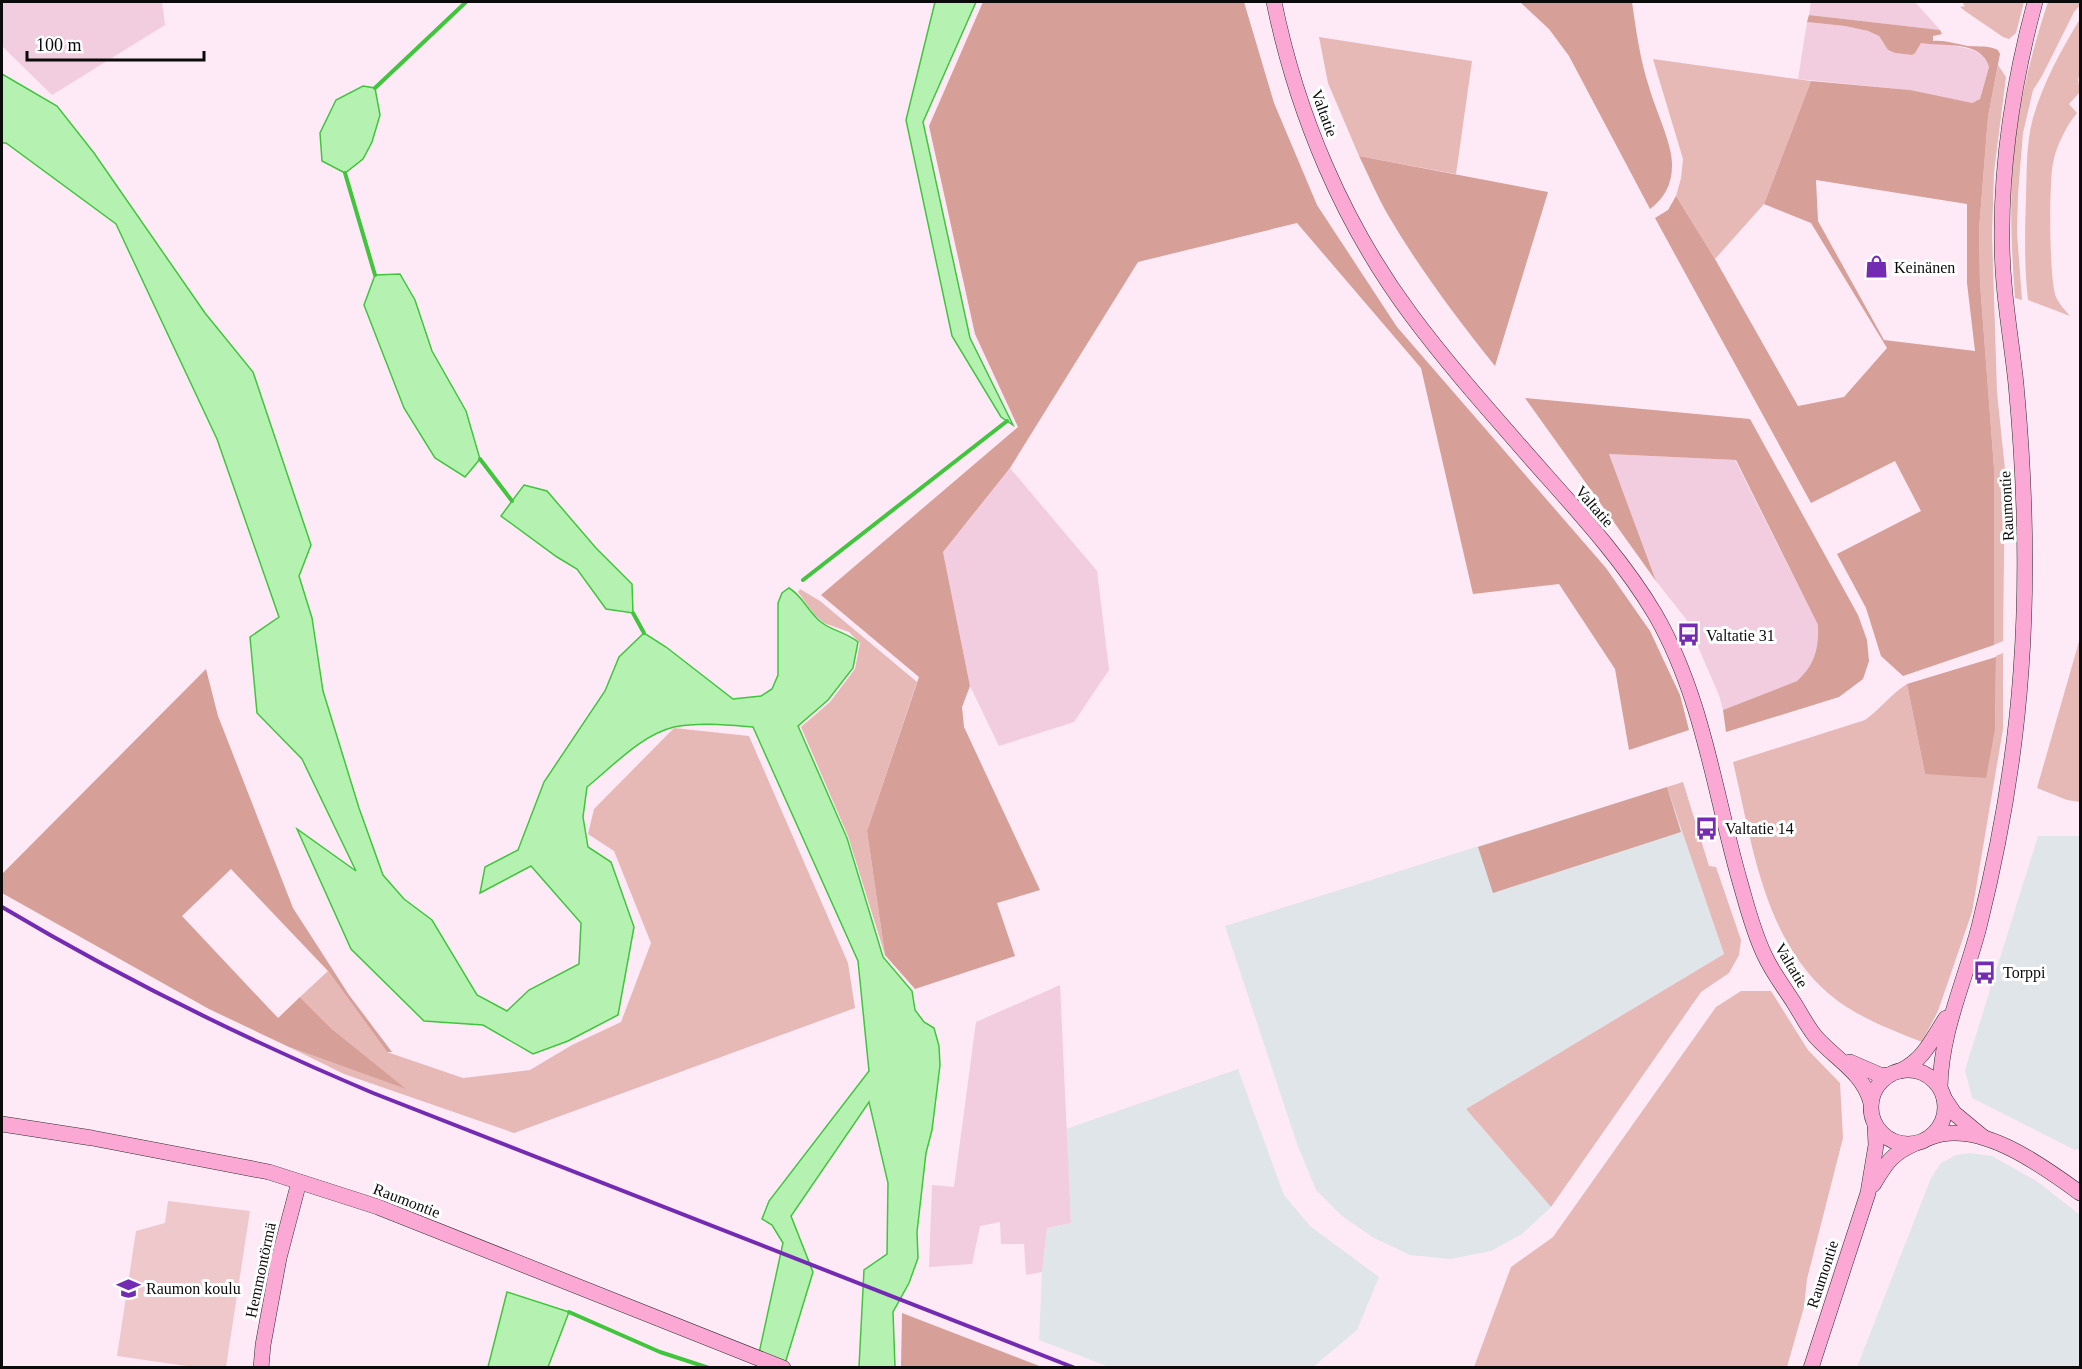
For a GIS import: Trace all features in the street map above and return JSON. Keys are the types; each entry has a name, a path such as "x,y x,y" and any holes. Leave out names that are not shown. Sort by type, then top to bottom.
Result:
{"main road":[{"name":"Valtatie","path":"1274,2 1281,35 1312,133 1333,184 1383,273 1411,315 1450,364 1614,556 1638,587 1656,617 1681,666 1694,700 1732,855 1757,941 1767,961 1815,1036 1863,1082 1871,1104"},
{"name":"Raumontie","path":"1942,1093 1940,1065 1954,1005 1976,937 2008,790 2021,672 2026,546 2024,492 2002,265 2002,215 2005,157 2012,106 2035,2"},
{"name":"Raumontie","path":"1894,1073 1911,1066 1928,1050 1954,1005"},
{"name":"Valtatie","path":"1839,1057 1869,1072 1880,1075 1894,1073"},
{"path":"1983,1137 1944,1133 1923,1141 1905,1144 1893,1141 1883,1135 1875,1125 1871,1104 1874,1092 1880,1083 1894,1073 1911,1070 1922,1073 1932,1079 1954,1113 1983,1137 2014,1150 2080,1193"},
{"path":"1923,1141 1937,1130 1943,1120 1945,1109 1942,1093"},
{"name":"Raumontie","path":"2,1124 92,1138 269,1172 378,1207 783,1368"},
{"name":"Raumontie","path":"1811,1368 1868,1193 1876,1145 1875,1125"},
{"name":"Raumontie","path":"1868,1193 1886,1164 1897,1152 1923,1141"},
{"name":"Hemmontörmä","path":"261,1368 279,1258 299,1182"}],"shaded area":[{"path":"2,2 162,2 165,25 52,95 2,46"},
{"path":"935,2 976,2 923,122 970,338 1013,425 1001,417 952,336 906,120"},
{"path":"983,2 1244,2 1274,103 1317,205 1397,327 1606,568 1650,631 1680,695 1689,730 1629,750 1615,669 1559,584 1473,594 1421,368 1297,223 1138,262 1010,468 943,552 970,686 962,707 964,727 1040,890 997,903 1015,956 915,989 885,955 867,831 919,677 821,595 1018,427 975,334 929,126"},
{"path":"1520,2 1632,2 1643,66 1672,157 1669,185 1663,196 1650,209 1569,56 1549,29"},
{"path":"1811,2 1915,2 1940,30 1809,15"},
{"path":"1962,2 2024,2 2016,33 2009,39 2003,37 1960,7 1965,6"},
{"path":"2048,2 2080,2 2080,5 2074,12 2033,90 2023,133 2017,233 2022,300 2015,298 2011,219 2013,161 2024,88"},
{"path":"1809,15 1940,30 1942,34 1933,36 1933,41 1991,47 1998,50 2000,54 1988,117 1979,230 1980,283 1994,468 1994,645 1903,676 1881,656 1866,608 1837,554 1921,511 1895,461 1811,503 1655,218 1668,210 1676,196 1715,259 1798,406 1844,397 1887,348 1811,223 1764,204 1811,81 1910,90 1972,103 1980,99 1989,67 1985,58 1970,48 1921,43 1912,55 1895,53 1888,50 1879,36 1868,31 1807,22","holes":["1816,180 1967,204 1967,283 1975,351 1884,340 1818,221"]},
{"path":"2080,19 2080,75 2078,79 2080,92 2069,104 2077,113 2065,130 2056,150 2051,190 2050,231 2054,287 2057,300 2070,316 2028,300 2025,248 2027,166 2029,137 2037,105 2053,67"},
{"path":"1807,22 1868,31 1879,36 1888,50 1895,53 1912,55 1921,43 1944,43 1973,50 1983,56 1989,67 1980,99 1972,103 1964,103 1910,90 1798,79"},
{"path":"1319,37 1472,61 1456,174 1359,156 1328,83"},
{"path":"1653,59 1811,81 1764,204 1715,259 1676,196 1683,159"},
{"path":"1998,65 2006,77 1994,172 1992,234 1997,392 2005,470 2003,641 1994,645 1994,468 1980,283 1979,230 1988,117"},
{"path":"2,74 57,106 94,153 205,313 253,372 311,545 299,576 312,618 323,691 359,808 383,875 404,899 432,920 477,995 507,1011 529,990 579,964 581,923 531,866 480,893 485,867 518,850 544,782 605,691 619,657 644,633 666,647 733,699 761,696 772,689 778,675 778,603 782,593 789,588 821,622 858,642 853,668 828,700 798,726 847,838 883,957 912,991 915,1010 924,1022 934,1028 939,1046 940,1065 932,1130 926,1153 917,1232 918,1258 909,1283 893,1312 895,1367 859,1367 864,1270 887,1254 888,1183 869,1102 791,1216 813,1272 784,1367 756,1367 783,1243 772,1225 762,1219 769,1201 869,1071 858,961 753,727 714,724 674,727 662,731 628,752 587,787 583,817 588,847 611,862 634,927 618,1015 568,1041 533,1054 483,1025 424,1021 351,949 297,829 356,871 302,759 257,713 250,637 279,617 217,439 116,224 6,143 2,143"},
{"path":"363,86 375,88 380,115 372,142 363,159 345,173 322,161 320,133 336,100"},
{"path":"1359,156 1548,192 1495,366 1452,311 1412,254 1384,208"},
{"path":"400,274 415,300 432,351 466,411 480,459 465,477 435,458 404,408 364,305 375,275"},
{"path":"1525,398 1750,419 1858,615 1867,640 1869,661 1863,679 1839,697 1726,732 1723,710 1797,681 1803,675 1815,656 1818,633 1818,625 1736,460 1609,454 1656,581"},
{"path":"1609,454 1735,460 1818,625 1819,642 1814,660 1806,673 1797,681 1723,710 1719,695 1686,619 1656,581"},
{"path":"1010,468 1097,571 1109,670 1074,722 999,746 970,686 943,552"},
{"path":"524,485 547,491 596,548 632,584 633,613 606,609 577,569 501,516"},
{"path":"800,589 820,601 917,682 867,831 885,955 848,836 801,727 830,702 855,669 860,643 849,632 824,623 814,614 798,592"},
{"path":"2080,638 2080,802 2067,800 2037,788"},
{"path":"2003,653 2003,729 1972,912 1938,1011 1922,1042 1874,1022 1839,1002 1807,971 1789,945 1763,887 1733,762 1865,720 1907,684 1925,774 1995,729 1996,656"},
{"path":"1996,657 1995,729 1986,778 1925,774 1907,684"},
{"path":"206,669 218,716 293,908 349,995 392,1052 387,1052 328,971 231,869 182,916 278,1018 300,997 332,1029 406,1089 289,1047 209,1009 2,893 2,874"},
{"path":"674,728 749,736 848,963 855,1008 514,1133 344,1074 289,1047 404,1088 332,1029 300,997 328,971 387,1052 463,1078 530,1070 572,1045 621,1022 651,943 614,851 588,834 594,809"},
{"path":"1683,782 1709,866 1716,867 1741,940 1739,955 1729,973 1701,992 1551,1207 1466,1109 1724,954 1667,787"},
{"path":"1667,787 1724,954 1466,1109 1551,1207 1522,1234 1491,1251 1450,1259 1410,1255 1374,1238 1342,1216 1316,1190 1297,1144 1225,926"},
{"path":"1667,787 1681,832 1493,893 1478,847"},
{"path":"2038,836 2080,836 2080,1149 2075,1150 1972,1098 1965,1070"},
{"path":"1060,985 1071,1223 1047,1228 1042,1272 1026,1275 1024,1244 1001,1244 1000,1222 980,1226 972,1264 929,1267 932,1185 954,1187 976,1022"},
{"path":"1741,991 1771,991 1808,1050 1840,1083 1843,1138 1807,1279 1804,1307 1787,1367 1474,1367 1511,1267 1553,1237 1716,1007"},
{"path":"1238,1069 1284,1195 1310,1226 1379,1277 1357,1330 1313,1367 1109,1367 1039,1340 1042,1272 1047,1228 1071,1223 1066,1129"},
{"path":"1970,1153 1992,1156 2038,1182 2080,1215 2080,1367 1857,1367 1931,1178 1941,1163 1956,1155"},
{"path":"168,1201 250,1211 226,1367 193,1367 117,1356 136,1231 165,1223"},
{"path":"507,1292 569,1312 548,1367 488,1367"},
{"path":"902,1313 1042,1367 901,1367"}],"waterway":[{"path":"375,88 466,2"},
{"path":"345,173 375,275"},
{"path":"803,580 1007,421"},
{"path":"480,459 512,501"},
{"path":"633,613 644,633"},
{"path":"569,1312 660,1352 709,1368"}],"railway":[{"path":"2,907 138,983 278,1051 373,1093 1075,1368"}],"place":[{"name":"Keinänen","path":"1876,267"},
{"name":"Valtatie 31","path":"1688,635"},
{"name":"Valtatie 14","path":"1707,828"},
{"name":"Torppi","path":"1985,972"},
{"name":"Raumon koulu","path":"128,1288"}]}
